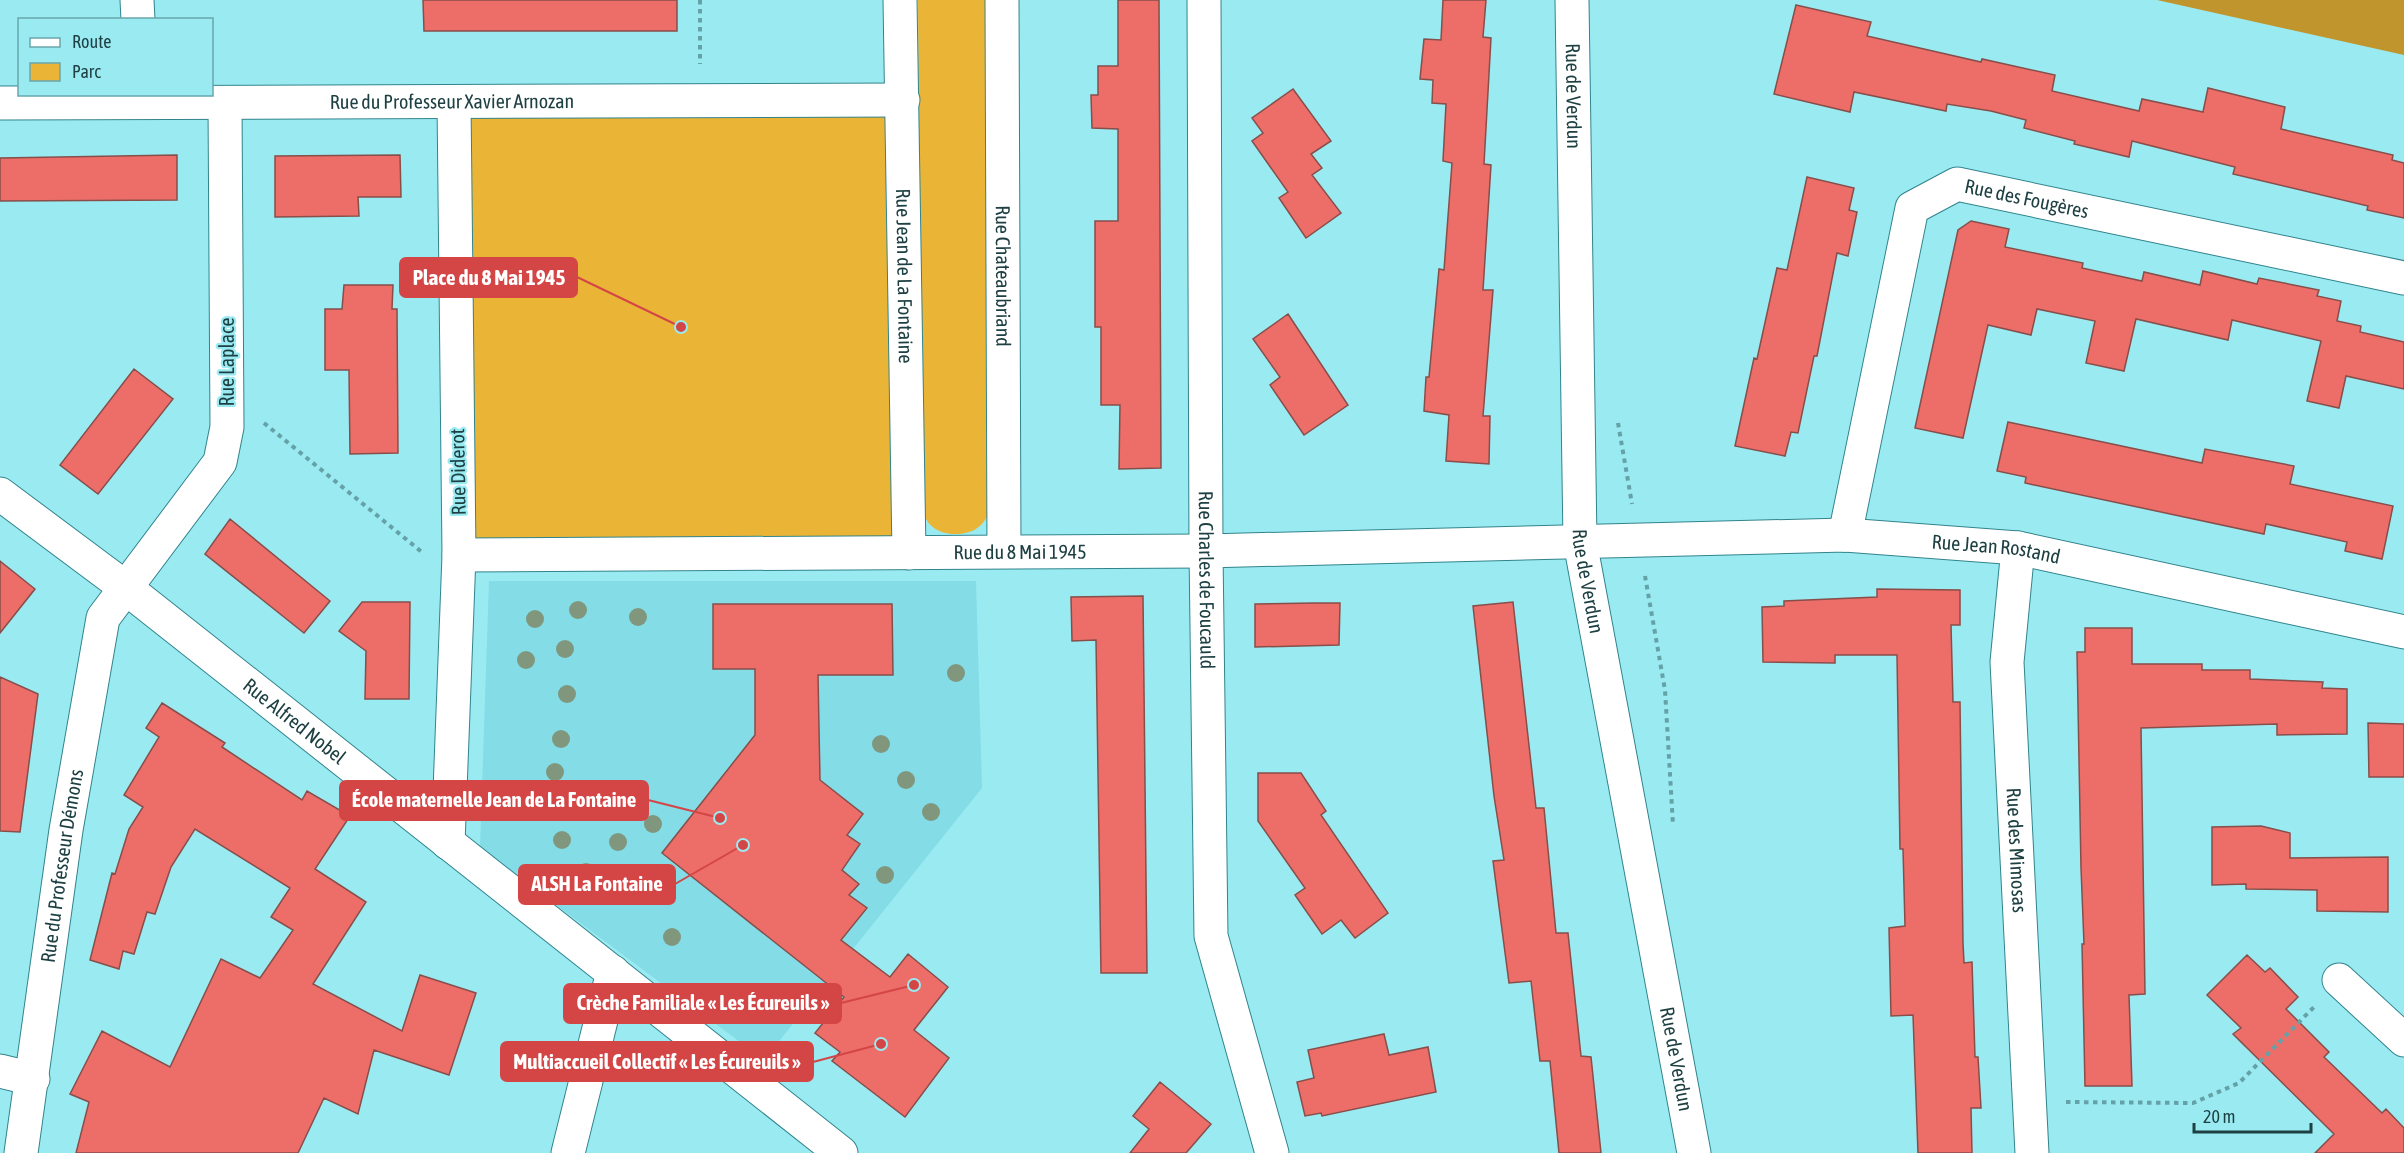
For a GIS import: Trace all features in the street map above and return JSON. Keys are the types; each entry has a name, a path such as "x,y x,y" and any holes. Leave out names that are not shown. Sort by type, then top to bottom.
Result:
{"street":[{"path":"137,0 138,18"},
{"name":"Rue Jean de La Fontaine","path":"900,0 909,553"},
{"name":"Rue Chateaubriand","path":"1002,0 1004,551"},
{"name":"Rue Charles de Foucauld","path":"1204,0 1206,551 1211,936 1272,1153"},
{"name":"Rue de Verdun","path":"1572,0 1580,542 1694,1153"},
{"name":"Rue du Professeur Xavier Arnozan","path":"0,103 139,99 225,104 903,100"},
{"name":"Rue Diderot","path":"448,843 459,569 454,102"},
{"name":"Rue Laplace","path":"126,588 220,462 227,427 225,104"},
{"name":"Rue des Fougères","path":"1845,535 1912,208 1957,184 2404,278"},
{"name":"Rue Alfred Nobel","path":"0,494 126,588 842,1153"},
{"name":"Rue Jean Rostand","path":"1580,542 1845,535 2018,548 2404,632"},
{"name":"Rue du 8 Mai 1945","path":"459,569 909,553 1206,551 1580,542"},
{"name":"Rue des Mimosas","path":"2018,548 2007,662 2032,1153"},
{"name":"Rue du Professeur Démons","path":"21,1153 66,830 103,618 126,588"},
{"path":"568,1153 613,972"},
{"path":"2339,980 2404,1040"},
{"path":"0,1071 33,1079"}],"path":[{"path":"700,0 700,100"},
{"path":"227,392 459,569"},
{"path":"2030,1102 2193,1103 2239,1083 2339,980"}],"shaded area":[{"path":"2157,0 2404,0 2404,55"},
{"path":"489,581 976,581 982,788 764,1060 480,848"}],"green space":[{"path":"918,0 989,0 989,515 977,528 960,534 947,533 935,528 926,519 921,506"},
{"path":"903,100 909,553 459,555 454,102"}],"building":[{"path":"423,0 677,0 677,31 424,31"},
{"path":"1118,0 1159,0 1161,468 1119,469 1120,405 1101,405 1101,327 1095,327 1095,221 1118,221 1118,129 1092,128 1091,95 1098,95 1098,66 1118,66"},
{"path":"1443,0 1486,0 1483,37 1491,38 1484,164 1491,165 1483,290 1493,290 1483,416 1490,416 1489,464 1446,461 1449,415 1424,411 1439,269 1444,270 1452,163 1443,161 1446,104 1432,103 1433,80 1420,79 1424,39 1441,40"},
{"path":"1796,5 1871,22 1867,36 1981,62 1982,59 2055,75 2052,91 2139,111 2142,99 2203,112 2208,88 2285,107 2281,129 2393,155 2392,160 2404,163 2404,218 2367,210 2368,206 2233,174 2235,167 2132,141 2129,157 2074,144 2075,141 2024,128 2026,120 1991,111 1947,104 1946,111 1854,92 1850,112 1774,94"},
{"path":"1293,89 1331,141 1311,154 1322,168 1312,175 1341,213 1306,238 1279,198 1288,192 1252,141 1263,133 1252,118"},
{"path":"177,155 177,200 0,201 0,158"},
{"path":"400,155 401,197 358,197 359,216 275,217 275,156"},
{"path":"1807,177 1854,188 1849,210 1857,212 1848,256 1837,253 1817,356 1814,356 1798,433 1791,432 1785,456 1735,446 1777,268 1787,270"},
{"path":"1971,221 2009,229 2005,247 2083,263 2082,268 2142,281 2144,272 2200,285 2203,271 2257,284 2259,278 2319,290 2317,296 2341,301 2337,321 2361,326 2360,332 2404,342 2404,389 2346,376 2339,408 2307,401 2321,341 2232,320 2228,340 2136,319 2124,371 2086,363 2095,321 2037,309 2031,335 1988,325 1963,438 1915,428 1958,230"},
{"path":"344,285 393,285 392,309 397,309 398,453 350,454 349,370 325,370 325,309 342,309"},
{"path":"1288,314 1348,405 1304,435 1270,385 1280,377 1253,339"},
{"path":"134,369 173,399 98,494 60,465"},
{"path":"2008,422 2202,463 2205,449 2294,466 2290,484 2393,506 2382,559 2345,551 2347,542 2266,524 2264,534 2025,483 2026,477 1997,471"},
{"path":"230,519 330,601 304,633 205,554"},
{"path":"0,561 35,589 0,633"},
{"path":"1877,589 1960,590 1960,625 1951,625 1953,702 1960,702 1964,963 1972,962 1975,1057 1978,1057 1981,1108 1971,1108 1972,1153 1918,1153 1913,1015 1891,1016 1889,928 1905,926 1903,849 1900,849 1897,655 1835,655 1835,663 1763,662 1762,607 1784,606 1784,601 1877,597"},
{"path":"1143,596 1147,973 1101,973 1096,640 1072,641 1071,597"},
{"path":"362,602 410,602 409,699 365,699 366,651 339,631"},
{"path":"1513,602 1536,808 1544,808 1556,933 1568,933 1581,1056 1591,1057 1601,1153 1559,1153 1550,1061 1540,1061 1531,981 1509,983 1493,861 1504,860 1494,796 1473,606"},
{"path":"1340,603 1339,645 1255,647 1255,604"},
{"path":"713,604 892,604 893,675 818,675 820,780 863,814 847,835 860,844 842,870 859,884 849,895 867,908 841,940 890,977 908,954 948,987 914,1030 949,1058 905,1117 832,1061 840,1052 815,1033 844,997 662,853 755,735 755,669 713,669"},
{"path":"2085,628 2132,628 2132,664 2202,664 2202,670 2250,670 2250,679 2323,682 2322,688 2347,689 2347,734 2277,735 2277,724 2141,728 2145,994 2129,995 2132,1086 2085,1086 2077,652 2085,652"},
{"path":"0,677 38,694 20,832 0,831"},
{"path":"162,703 225,743 222,747 302,800 307,791 350,816 315,869 366,902 313,984 402,1031 420,975 476,993 449,1075 374,1050 358,1114 324,1098 298,1153 76,1153 89,1102 70,1094 102,1031 170,1067 221,959 260,978 293,930 271,917 290,888 195,829 171,867 155,914 147,912 134,954 123,951 119,969 90,960 112,873 115,874 129,829 143,807 124,795 159,737 146,728"},
{"path":"2368,723 2404,724 2404,777 2369,777"},
{"path":"1258,773 1301,773 1326,811 1321,815 1388,913 1355,938 1341,920 1322,934 1295,895 1305,888 1258,821"},
{"path":"2261,826 2290,833 2290,858 2388,857 2388,912 2317,911 2317,890 2246,889 2246,884 2212,885 2212,827"},
{"path":"2247,955 2265,972 2270,968 2298,997 2286,1009 2329,1052 2324,1057 2382,1113 2386,1109 2404,1128 2404,1153 2315,1153 2334,1134 2233,1034 2241,1028 2207,995"},
{"path":"1384,1034 1389,1055 1428,1047 1436,1092 1322,1116 1321,1113 1305,1116 1297,1082 1314,1078 1308,1050"},
{"path":"1160,1082 1211,1124 1186,1153 1130,1153 1149,1129 1133,1116"}],"place":[{"name":"Place du 8 Mai 1945","path":"681,327"},
{"name":"École maternelle Jean de La Fontaine","path":"720,818"},
{"name":"ALSH La Fontaine","path":"743,845"},
{"name":"Crèche Familiale « Les Écureuils »","path":"914,985"},
{"name":"Multiaccueil Collectif « Les Écureuils »","path":"881,1044"}]}
